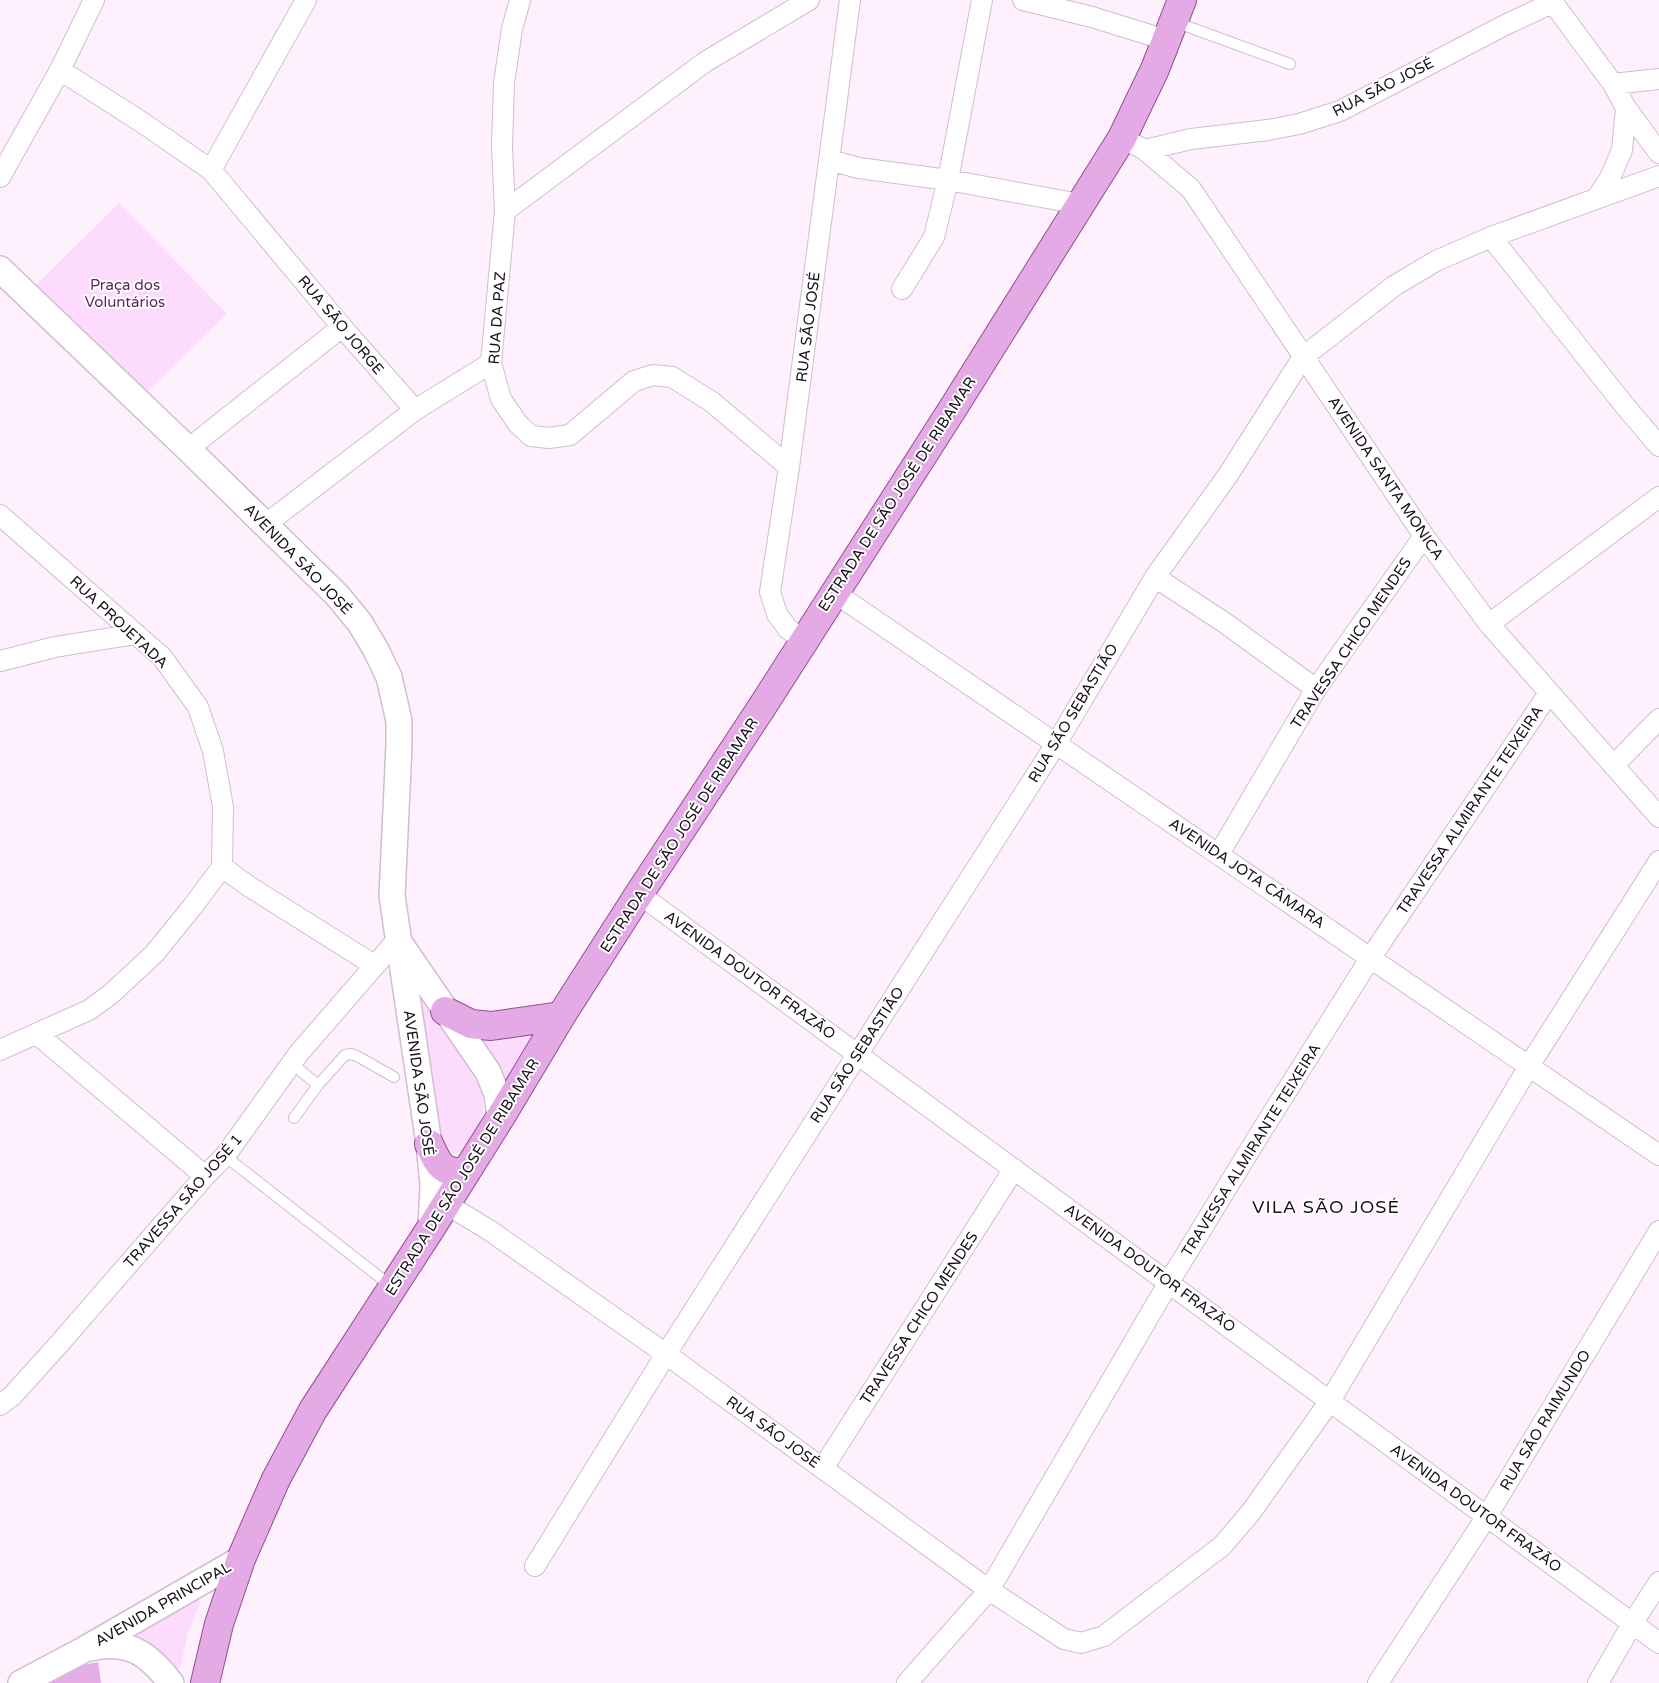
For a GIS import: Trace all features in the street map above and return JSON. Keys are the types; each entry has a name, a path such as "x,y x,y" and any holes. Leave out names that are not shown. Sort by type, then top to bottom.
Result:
{"main road":[{"name":"ESTRADA DE SÃO JOSÉ DE RIBAMAR","path":"204,1683 219,1624 241,1559 276,1479 313,1410 432,1228 561,1016 835,593 1080,204 1133,144 1155,69 1174,21"},
{"path":"445,1011 471,1024 490,1026 561,1016"},
{"path":"429,1144 438,1163 442,1167 449,1172 465,1172"}],"street":[{"path":"0,177 60,70 94,0"},
{"path":"211,170 306,0"},
{"name":"RUA DA PAZ","path":"520,0 512,29 504,83 502,147 505,211 491,363 501,399 518,424 531,436 549,438 570,435 634,381 653,375 672,377 712,402 789,467"},
{"path":"505,211 705,62 809,0"},
{"name":"RUA SÃO JOSÉ","path":"804,640 788,628 777,614 770,592 789,467 850,0"},
{"path":"902,289 934,236 948,180 982,0"},
{"path":"1028,1 1092,17 1174,21"},
{"name":"RUA SÃO JOSÉ","path":"1133,144 1268,130 1299,124 1340,111 1552,1 1613,84 1626,108 1659,153"},
{"name":"RUA SÃO JORGE","path":"60,70 140,121 211,170 342,327 415,410"},
{"path":"1613,84 1659,79"},
{"path":"1596,200 1610,178 1622,150 1626,108"},
{"name":"AVENIDA SANTA MONICA","path":"1133,144 1191,189 1424,536 1489,624 1659,817"},
{"path":"829,160 859,168 948,180 1080,204"},
{"name":"RUA SÃO SEBASTIÃO","path":"535,1566 666,1354 1056,744 1155,577 1228,476 1303,356 1394,286 1436,261 1491,237 1659,176"},
{"path":"1491,237 1659,446"},
{"name":"AVENIDA SÃO JOSÉ","path":"0,270 266,524 337,595 360,623 389,677 398,721 399,745 391,878 392,896 397,940 429,1144 433,1185 432,1228"},
{"path":"188,449 342,327"},
{"path":"266,524 415,410 491,363"},
{"path":"1489,624 1659,497"},
{"name":"RUA PROJETADA","path":"0,515 162,657 198,707 213,751 223,807 222,867"},
{"name":"TRAVESSA CHICO MENDES","path":"1219,854 1316,689 1424,536"},
{"path":"1155,577 1226,622 1316,689"},
{"name":"AVENIDA JOTA CÂMARA","path":"835,593 1659,1155"},
{"path":"0,661 55,647 136,634"},
{"name":"TRAVESSA ALMIRANTE TEIXEIRA","path":"908,1683 989,1590 1169,1282 1370,957 1549,693"},
{"path":"1614,765 1659,719"},
{"path":"1330,1401 1529,1066 1659,861"},
{"path":"0,1050 89,1010 111,994 154,954 194,906 222,867 250,887 374,965"},
{"name":"AVENIDA DOUTOR FRAZÃO","path":"639,894 1659,1643"},
{"name":"AVENIDA SÃO JOSÉ","path":"397,940 493,1082 500,1104 500,1118"},
{"name":"TRAVESSA SÃO JOSÉ 1","path":"0,1405 12,1396 59,1344 205,1176 225,1156 291,1063 397,940"},
{"path":"36,1034 205,1176"},
{"name":"TRAVESSA CHICO MENDES","path":"823,1468 1014,1168"},
{"name":"RUA SÃO JOSÉ","path":"446,1204 489,1230 666,1354 989,1590 1064,1639 1081,1643 1104,1636 1222,1546 1251,1512 1330,1401"},
{"name":"RUA SÃO RAIMUNDO","path":"1378,1683 1487,1516 1659,1231"},
{"name":"AVENIDA PRINCIPAL","path":"21,1683 85,1649 241,1559"},
{"path":"1598,1683 1659,1582"},
{"name":"AVENIDA PRINCIPAL","path":"85,1649 118,1645 134,1650 148,1657 170,1683"}],"lane":[{"path":"1174,21 1290,64"},
{"path":"294,1118 318,1085 346,1055 357,1056 394,1076"},
{"path":"291,1063 318,1085"},
{"path":"225,1156 392,1287"}],"green space":[{"name":"Praça dos Voluntários","path":"119,203 227,314 143,396 35,286"},
{"path":"418,987 482,1083 483,1104 481,1120 462,1151 454,1154 442,1147"},
{"path":"538,1029 506,1081 470,1032"},
{"path":"198,1595 200,1603 188,1633 180,1668 174,1668 108,1638"}],"shaded area":[{"path":"98,1662 101,1683 48,1683 77,1666"}],"district":[{"name":"VILA SÃO JOSÉ","path":"1326,1207"}]}
